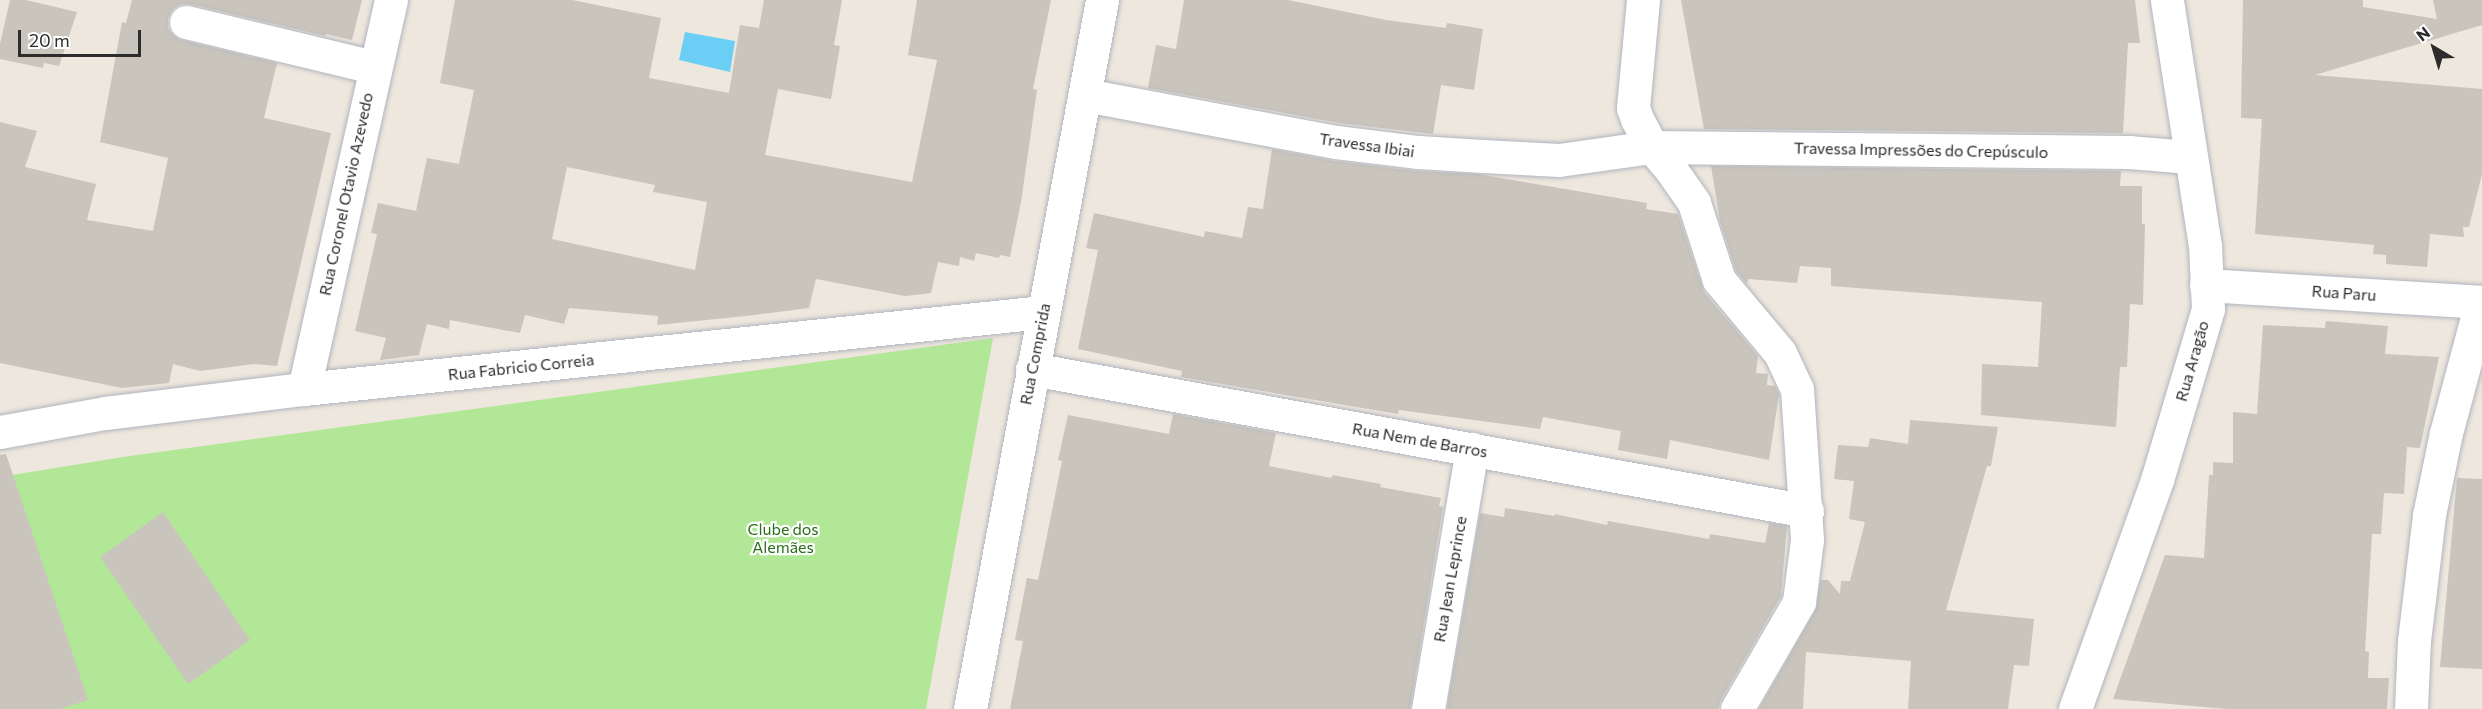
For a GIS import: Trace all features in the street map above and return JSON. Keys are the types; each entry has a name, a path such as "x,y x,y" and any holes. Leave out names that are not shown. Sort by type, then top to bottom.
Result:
{"street":[{"name":"Rua Coronel Otavio Azevedo","path":"304,389 374,67 391,0"},
{"name":"Rua Comprida","path":"970,709 1102,0"},
{"path":"1643,0 1633,108 1652,147 1694,203 1719,280 1780,353 1797,389 1807,511 1807,540 1799,602 1737,709"},
{"name":"Rua Aragão","path":"2075,709 2157,480 2208,309 2205,246 2189,157 2167,0"},
{"path":"186,22 374,67"},
{"name":"Travessa Ibiai","path":"1085,95 1336,142 1418,152 1559,160 1652,147"},
{"name":"Travessa Impressões do Crepúsculo","path":"1652,147 2129,152 2189,157"},
{"name":"Rua Paru","path":"2206,285 2481,302"},
{"path":"2411,709 2414,641 2429,515 2446,433 2481,302"},
{"name":"Rua Fabricio Correia","path":"0,432 105,413 304,389 1043,312"},
{"name":"Rua Nem de Barros","path":"1032,369 1807,511"},
{"name":"Rua Jean Leprince","path":"1428,709 1472,449"}],"green space":[{"name":"Clube dos Alemães","path":"993,338 926,709 0,709 0,477 123,457"}],"water":[{"path":"685,32 735,41 730,72 679,60"}],"building":[{"path":"10,0 26,0 77,12 59,66 44,63 43,68 0,59 0,44"},
{"path":"132,0 362,0 352,40 326,34 325,36 190,4 181,4 173,9 168,18 168,28 181,40 277,63 264,118 331,133 277,366 254,364 200,371 173,364 169,383 122,388 0,363 0,122 37,131 25,167 96,184 87,220 153,231 168,158 100,142 122,22 126,23"},
{"path":"455,0 572,0 661,18 649,78 729,93 740,25 759,28 764,0 842,0 834,45 840,46 831,99 778,89 765,155 912,182 937,60 908,55 917,0 1051,0 1033,89 1037,90 1021,202 1010,257 1000,255 999,258 976,253 974,261 960,257 959,266 938,262 931,293 905,296 816,279 809,308 746,316 657,325 658,316 569,308 564,324 525,315 520,333 450,320 449,329 427,324 419,355 380,360 386,338 355,331 377,234 371,233 378,203 416,211 427,158 459,164 474,90 440,83","holes":["567,167 655,185 653,192 707,202 695,270 552,239"]},
{"path":"1184,0 1288,0 1386,20 1446,28 1447,23 1483,29 1474,90 1441,85 1433,134 1339,123 1148,88 1156,45 1176,49"},
{"path":"1681,0 2135,0 2140,43 2128,43 2123,133 1704,129"},
{"path":"2243,0 2363,0 2363,7 2437,19 2433,0 2482,0 2482,25 2315,75 2482,89 2482,174 2469,227 2463,227 2464,237 2430,234 2427,267 2386,264 2386,255 2373,254 2374,245 2255,234 2262,119 2241,118"},
{"path":"1272,149 1334,161 1416,171 1477,174 1647,203 1646,209 1678,214 1704,292 1758,356 1756,373 1768,374 1767,385 1775,386 1779,394 1769,460 1670,440 1667,459 1618,450 1621,431 1543,417 1540,429 1399,410 1398,414 1181,377 1182,371 1078,349 1098,250 1086,248 1094,213 1204,237 1205,231 1242,238 1248,207 1263,209"},
{"path":"1711,166 2121,171 2120,186 2142,186 2142,224 2145,224 2143,305 2130,304 2127,367 2120,367 2116,427 1981,415 1982,364 2038,367 2042,302 1831,286 1831,268 1800,266 1797,283 1748,279 1747,284 1736,271 1720,221"},
{"path":"2326,321 2388,326 2385,354 2439,357 2420,448 2407,447 2404,494 2384,493 2381,534 2372,534 2365,651 2369,652 2368,678 2389,678 2387,709 2227,709 2113,699 2165,555 2204,558 2209,475 2213,475 2213,462 2233,463 2233,412 2257,414 2263,325 2325,328"},
{"path":"1173,414 1276,433 1269,466 1332,478 1332,475 1381,484 1380,487 1441,498 1439,506 1443,507 1410,709 1010,709 1023,641 1015,640 1027,578 1038,580 1062,461 1058,460 1068,415 1169,434"},
{"path":"1910,420 1998,427 1991,466 1987,466 1946,610 2034,619 2029,666 2014,665 2008,709 1908,709 1911,661 1806,652 1803,709 1759,709 1815,611 1821,580 1828,580 1840,594 1841,581 1850,581 1865,522 1849,519 1854,481 1834,479 1838,445 1868,447 1870,438 1908,444"},
{"path":"6,454 88,700 60,709 0,709 0,455"},
{"path":"2457,478 2482,479 2482,669 2440,667"},
{"path":"1505,508 1555,516 1555,514 1607,525 1608,521 1709,539 1710,534 1765,543 1769,523 1787,526 1781,596 1718,709 1447,709 1480,513 1504,517"},
{"path":"163,512 250,640 188,684 100,557"}]}
